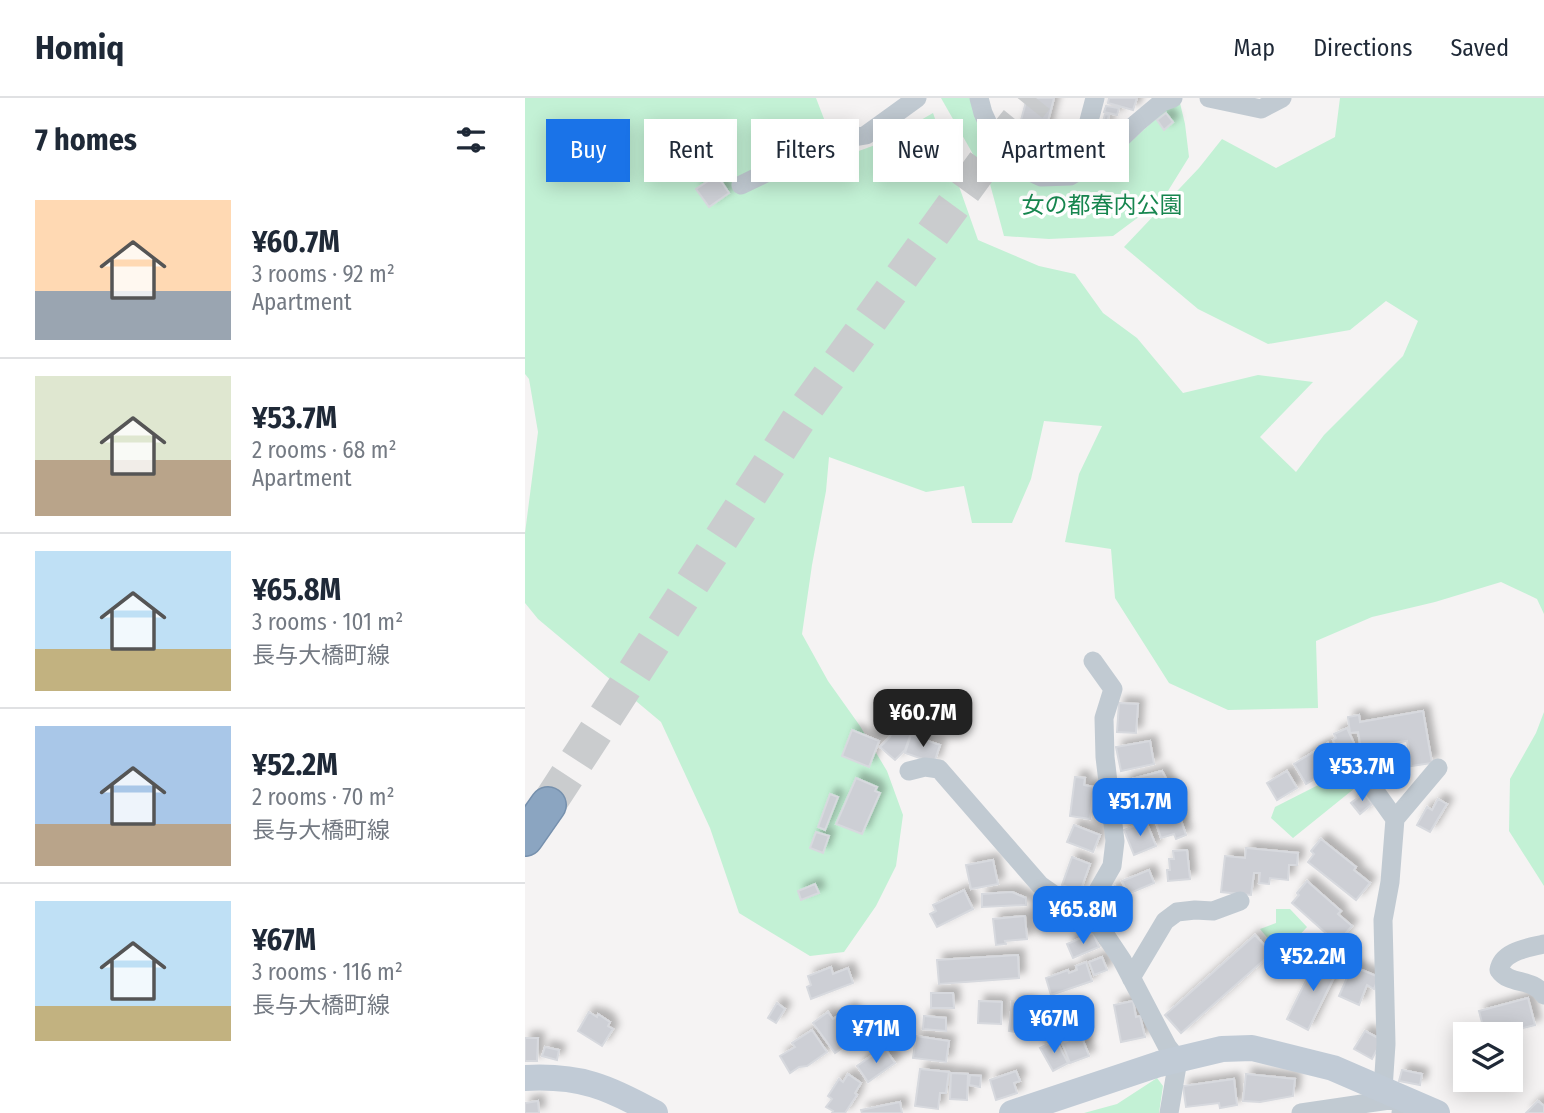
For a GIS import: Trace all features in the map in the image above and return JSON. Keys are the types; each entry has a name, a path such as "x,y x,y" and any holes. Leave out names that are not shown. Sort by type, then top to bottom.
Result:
{"highway":[{"path":"525,838 537,806"}],"main road":[{"path":"1012,1113 1159,1064 1222,1049 1252,1048 1333,1068 1395,1100 1437,1113"},
{"path":"525,1078 548,1077 587,1082 621,1094 655,1113"}],"street":[{"path":"741,184 772,170 796,147 866,135 917,98"},
{"path":"979,98 997,146 1013,164 1041,177 1070,176 1099,159 1162,102 1174,98"},
{"path":"1089,119 1095,98"},
{"path":"1209,98 1261,109 1282,98"},
{"path":"1084,915 1112,866 1115,841 1105,757 1104,718 1113,688 1093,661"},
{"path":"909,771 925,767 939,769 1040,885 1100,927 1122,960 1167,1046 1178,1060 1169,1113"},
{"path":"1301,1113 1395,1100 1386,1044 1383,920 1395,819 1438,768"},
{"path":"1365,777 1395,819"},
{"path":"1131,978 1164,921 1171,916 1177,912 1213,911 1240,901"},
{"path":"1544,944 1505,958 1499,971 1503,976 1539,988 1544,995"}],"green space":[{"path":"525,98 816,98 824,119 751,119 751,182 859,182 859,151 873,146 873,182 957,182 978,240 1039,266 1075,274 1103,313 1137,338 1183,393 1258,375 1313,382 1260,437 1296,472 1324,435 1403,356 1418,321 1386,301 1350,330 1268,344 1198,309 1124,247 1199,168 1222,139 1276,168 1335,137 1340,98 1544,98 1544,614 1537,599 1501,582 1372,617 1316,641 1318,708 1228,710 1169,683 1115,598 1111,549 1065,542 1079,474 1102,426 1044,421 1031,479 1012,523 972,523 964,486 926,492 829,457 826,491 802,634 828,681 887,771 903,815 896,866 876,906 844,952 810,956 739,913 710,828 661,722 538,619 525,603 525,533 538,432 529,379 525,374"},
{"name":"女の都春内公園","path":"941,98 972,98 978,119 977,161 963,137 963,119 953,119"},
{"name":"女の都春内公園","path":"1180,103 1189,157 1163,199 1113,236 1049,239 1004,236 989,182 1129,182 1129,143 1168,108"},
{"path":"933,113 935,119 923,119"},
{"path":"1544,712 1544,886 1509,831 1510,779 1536,733"},
{"path":"1338,775 1349,779 1355,788 1293,838 1271,818 1275,807"},
{"path":"1276,909 1290,909 1307,927 1286,950 1278,945 1274,946 1260,929 1276,923"},
{"path":"1157,1078 1163,1086 1159,1113 1084,1113 1117,1104"}],"building":[{"path":"1027,98 1054,98 1049,119 1021,119"},
{"path":"1109,98 1137,98 1133,110 1108,103"},
{"path":"1106,106 1119,108 1117,115 1104,112"},
{"path":"1166,113 1173,122 1164,130 1157,120"},
{"path":"706,182 722,182 729,193 709,207 696,189"},
{"path":"1119,703 1138,704 1136,733 1117,732"},
{"path":"1423,711 1432,763 1411,766 1407,741 1361,748 1358,732 1350,733 1348,717 1359,715 1360,722"},
{"path":"894,727 911,733 905,750 895,760 880,747 890,737"},
{"path":"1347,728 1359,754 1343,761 1333,740 1336,738 1334,734"},
{"path":"852,730 879,741 869,767 842,756"},
{"path":"911,735 940,745 934,763 905,753"},
{"path":"1150,741 1154,764 1121,771 1116,747"},
{"path":"1328,743 1340,763 1306,784 1294,764"},
{"path":"1162,771 1176,797 1132,806 1125,781"},
{"path":"1287,771 1297,788 1277,800 1267,783"},
{"path":"1075,777 1085,778 1084,785 1094,787 1090,819 1070,816"},
{"path":"856,778 877,787 875,791 880,793 862,834 836,824"},
{"path":"1364,793 1372,804 1360,814 1351,803"},
{"path":"830,794 838,797 825,830 818,827"},
{"path":"1438,799 1447,804 1430,832 1417,825 1427,807 1432,810"},
{"path":"1177,809 1186,835 1176,839 1174,834 1161,838 1154,816"},
{"path":"1146,821 1156,846 1134,855 1124,830"},
{"path":"1074,825 1100,835 1093,852 1067,842"},
{"path":"816,832 829,836 823,853 810,848"},
{"path":"1321,839 1356,867 1354,870 1370,883 1356,900 1308,862 1314,854 1311,851"},
{"path":"1246,848 1298,853 1297,865 1289,865 1288,880 1270,878 1269,884 1259,883 1260,873 1254,873 1251,895 1221,892 1225,856 1245,858"},
{"path":"1187,850 1190,879 1168,881 1167,870 1170,870 1169,859 1174,859 1173,851"},
{"path":"1072,857 1090,864 1080,892 1062,885"},
{"path":"993,860 998,884 971,889 966,865"},
{"path":"1149,870 1154,883 1128,894 1122,881"},
{"path":"1307,881 1341,911 1338,914 1352,926 1337,943 1292,903"},
{"path":"815,884 819,893 801,900 798,891"},
{"path":"1115,886 1126,903 1103,916 1100,909 1108,904 1109,894"},
{"path":"964,890 973,909 937,927 930,914 936,911 933,905"},
{"path":"1012,892 1026,898 1026,905 982,907 982,894"},
{"path":"1025,916 1027,939 1005,941 1006,944 996,945 993,919"},
{"path":"1093,933 1099,947 1073,958 1067,944"},
{"path":"1255,935 1272,953 1181,1033 1165,1015"},
{"path":"1018,955 1019,978 939,984 937,960"},
{"path":"1318,956 1339,967 1308,1030 1287,1019"},
{"path":"1102,957 1107,970 1094,975 1089,962"},
{"path":"1086,962 1092,981 1051,995 1046,978 1068,970 1069,973 1077,970 1076,966"},
{"path":"1352,966 1379,977 1374,989 1367,985 1359,1005 1339,996"},
{"path":"831,967 833,974 848,968 853,983 811,999 807,987 811,985 808,976"},
{"path":"931,993 953,993 954,1008 931,1008"},
{"path":"1528,998 1535,1025 1523,1028 1523,1022 1482,1022 1479,1011"},
{"path":"979,1001 1002,1002 1001,1024 978,1023"},
{"path":"1012,1001 1031,1003 1029,1025 1024,1024 1023,1033 1009,1031"},
{"path":"1133,1001 1136,1017 1140,1016 1145,1037 1121,1042 1114,1005"},
{"path":"777,1003 785,1009 776,1023 768,1018"},
{"path":"850,1008 858,1020 853,1023 861,1034 835,1053 813,1023 828,1012 833,1019"},
{"path":"589,1012 610,1022 608,1026 613,1029 602,1046 578,1031"},
{"path":"1077,1014 1080,1030 1055,1035 1052,1019"},
{"path":"924,1016 946,1018 946,1031 923,1029"},
{"path":"812,1030 827,1052 807,1066 799,1067 790,1073 780,1056 795,1047 792,1043"},
{"path":"1365,1031 1382,1040 1372,1059 1354,1049"},
{"path":"1081,1035 1089,1056 1070,1063 1062,1043"},
{"path":"916,1036 949,1041 946,1062 913,1058"},
{"path":"525,1038 538,1038 537,1061 525,1061"},
{"path":"1056,1040 1068,1063 1053,1071 1040,1048"},
{"path":"545,1047 559,1050 557,1060 542,1056"},
{"path":"884,1047 895,1063 868,1082 857,1066"},
{"path":"920,1069 949,1072 946,1093 940,1093 938,1109 915,1106"},
{"path":"1402,1070 1422,1074 1420,1085 1399,1081"},
{"path":"1016,1071 1020,1081 1014,1083 1017,1093 996,1100 990,1080"},
{"path":"951,1073 968,1074 967,1100 950,1099"},
{"path":"848,1074 861,1083 855,1093 857,1095 845,1113 832,1113 833,1111 826,1107 832,1099 828,1096 839,1079 843,1082"},
{"path":"1246,1074 1295,1079 1293,1096 1260,1102 1243,1101"},
{"path":"970,1075 981,1076 980,1087 969,1085"},
{"path":"1234,1079 1237,1105 1220,1108 1219,1103 1186,1107 1183,1086"},
{"path":"538,1101 539,1113 525,1113 525,1103"},
{"path":"1538,1101 1544,1106 1544,1113 1526,1113"},
{"path":"900,1102 902,1113 862,1113 861,1110"}],"tunnel":[{"path":"548,805 804,411 987,159 1036,98"}]}
